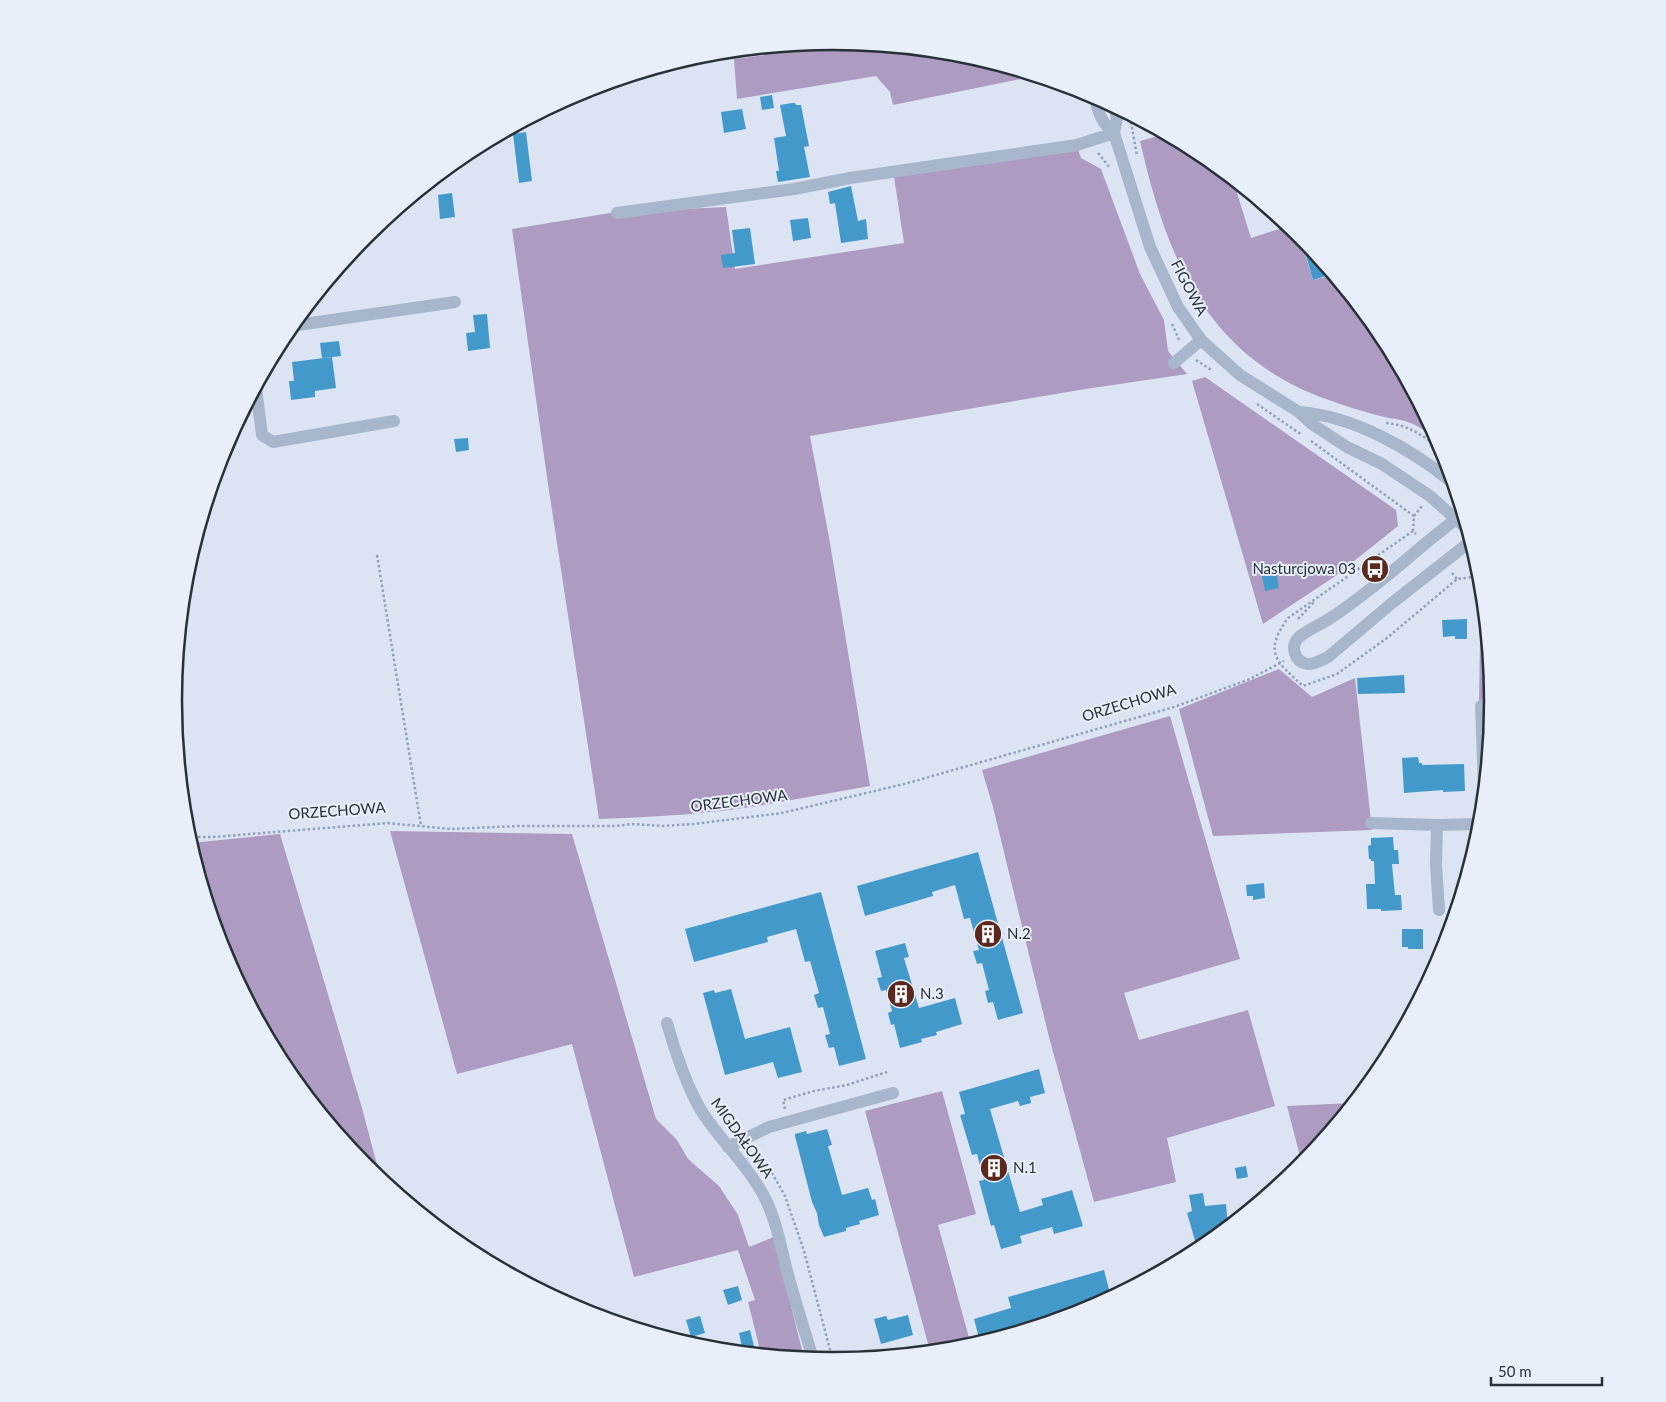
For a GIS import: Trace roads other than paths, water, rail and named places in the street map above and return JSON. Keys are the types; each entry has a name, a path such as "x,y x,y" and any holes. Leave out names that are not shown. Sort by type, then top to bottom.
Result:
{"street":[{"path":"1097,107 1105,124 1114,134"},
{"path":"1114,134 1116,115"},
{"path":"617,213 794,189 850,178 1077,145 1114,134"},
{"name":"FIGOWA","path":"1114,134 1150,247 1178,307 1201,340 1240,375 1299,412 1312,424 1347,447 1382,464 1456,514"},
{"path":"303,324 455,302"},
{"path":"1174,363 1201,340"},
{"path":"257,397 262,435 273,442 394,421"},
{"name":"FIGOWA","path":"1299,412 1338,419 1372,432 1443,475"},
{"path":"1458,519 1370,589 1333,616 1298,638 1293,649 1295,655 1306,664 1321,661 1465,547"},
{"path":"1481,706 1483,748"},
{"path":"1371,822 1437,825 1472,824"},
{"path":"1437,825 1436,864 1439,910"},
{"name":"MIGDAŁOWA","path":"667,1023 672,1041 703,1114 750,1173 770,1208 811,1351"},
{"path":"728,1147 769,1127 893,1093"}],"place":[{"name":"Nasturcjowa 03","path":"1375,569"},
{"name":"N.2","path":"988,934"},
{"name":"N.3","path":"901,994"},
{"name":"N.1","path":"994,1168"}]}
